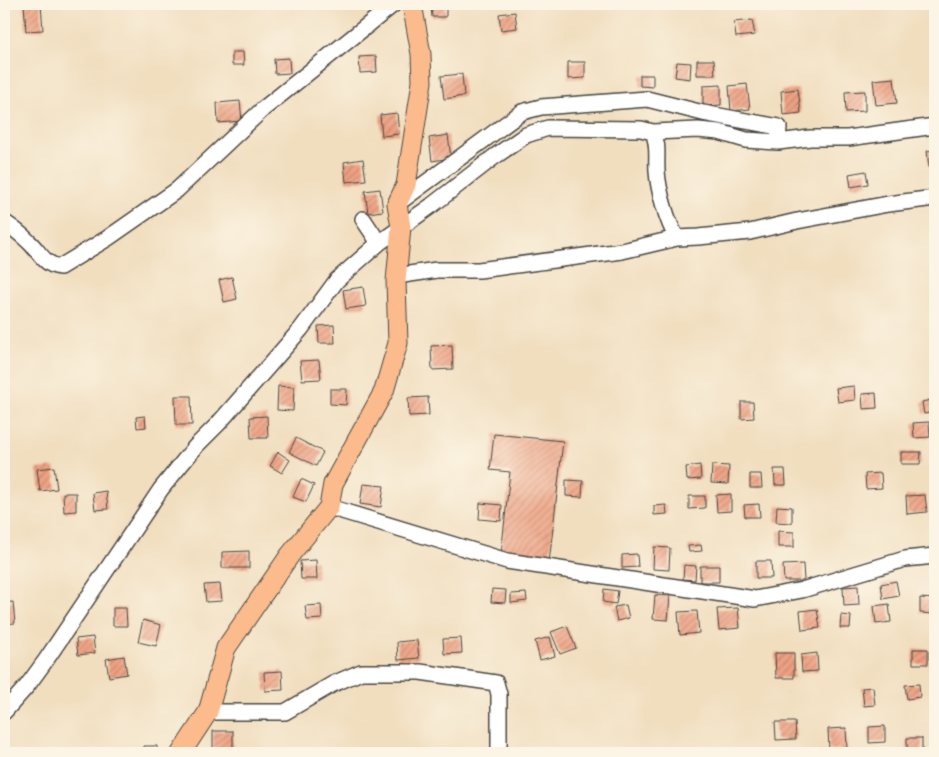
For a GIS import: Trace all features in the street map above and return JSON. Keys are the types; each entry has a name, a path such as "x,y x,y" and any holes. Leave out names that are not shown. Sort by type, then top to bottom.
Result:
{"main road":[{"path":"181,753 208,712 226,648 290,555 329,507 333,484 384,390 398,343 396,276 401,225 397,204 406,185 422,82 421,54 412,4"}],"street":[{"path":"4,222 31,244 44,260 53,266 60,267 108,238 177,190 263,110 394,4"},
{"path":"397,204 522,112 540,107 647,99 703,113 779,127 778,142"},
{"path":"4,712 27,686 46,660 161,489 196,446 218,424 301,330 337,280 401,225 431,206 494,157 526,135 548,128 590,127 641,129 653,132 698,130 719,132 746,140 778,142 810,138 848,138 935,126"},
{"path":"653,132 658,147 657,172 659,182 670,226 676,238"},
{"path":"396,276 437,270 478,270 622,252 676,238 698,238 750,232 888,204 935,198"},
{"path":"364,219 379,242"},
{"path":"329,507 506,561 755,599 802,590 906,559 935,556"},
{"path":"208,712 285,712 333,684 361,672 420,672 496,683 499,694 499,753"}],"building":[{"path":"24,4 41,4 43,30 26,31"},
{"path":"431,4 446,4 446,17 432,17"},
{"path":"515,12 517,28 501,30 499,14"},
{"path":"752,20 755,35 736,37 734,22"},
{"path":"232,52 243,52 244,65 232,65"},
{"path":"376,56 377,72 360,73 359,57"},
{"path":"289,58 290,73 275,74 274,59"},
{"path":"697,60 714,60 715,75 697,75"},
{"path":"568,62 585,62 585,78 568,79"},
{"path":"677,62 691,63 690,79 675,77"},
{"path":"462,74 464,96 444,99 441,76"},
{"path":"640,75 653,75 653,87 640,86"},
{"path":"894,78 897,103 876,105 873,80"},
{"path":"747,84 750,109 731,111 729,86"},
{"path":"721,85 721,105 703,106 703,86"},
{"path":"798,89 801,113 783,115 781,91"},
{"path":"865,91 865,111 846,112 845,92"},
{"path":"240,101 242,121 218,123 217,103"},
{"path":"397,113 399,134 382,136 380,115"},
{"path":"448,135 451,158 432,161 429,138"},
{"path":"935,150 935,167 929,167 927,151"},
{"path":"363,159 366,180 346,182 344,162"},
{"path":"866,171 868,184 851,187 849,174"},
{"path":"380,189 383,211 368,213 365,191"},
{"path":"232,277 237,299 224,302 219,280"},
{"path":"363,287 366,306 346,309 343,290"},
{"path":"334,325 335,343 319,343 318,326"},
{"path":"452,345 453,369 432,370 431,346"},
{"path":"319,360 321,379 302,380 300,361"},
{"path":"278,386 294,387 293,411 277,410"},
{"path":"854,386 855,400 838,402 836,388"},
{"path":"330,389 347,389 346,405 330,404"},
{"path":"876,393 877,408 863,409 862,394"},
{"path":"175,396 191,396 192,425 176,425"},
{"path":"428,397 429,415 409,416 408,398"},
{"path":"935,399 935,412 924,414 922,402"},
{"path":"741,402 753,402 754,418 741,419"},
{"path":"145,416 146,427 137,428 136,417"},
{"path":"267,416 268,438 251,438 250,417"},
{"path":"929,422 930,437 914,438 913,423"},
{"path":"494,434 563,441 549,563 501,555 510,472 490,470"},
{"path":"296,438 323,452 316,466 289,452"},
{"path":"278,452 290,460 282,473 270,466"},
{"path":"901,452 921,452 920,464 901,464"},
{"path":"700,465 701,479 687,480 686,467"},
{"path":"712,465 729,466 728,484 711,483"},
{"path":"54,467 57,489 40,491 37,469"},
{"path":"774,469 785,469 786,485 775,485"},
{"path":"881,473 882,488 866,489 865,474"},
{"path":"750,474 761,474 762,488 750,488"},
{"path":"301,479 314,485 306,502 293,497"},
{"path":"566,480 583,481 582,497 566,496"},
{"path":"363,484 384,486 381,507 360,504"},
{"path":"106,491 108,509 95,510 93,493"},
{"path":"63,493 76,493 76,511 64,512"},
{"path":"731,494 731,511 717,512 716,495"},
{"path":"925,495 927,512 907,514 906,496"},
{"path":"689,496 705,496 705,508 689,509"},
{"path":"480,503 502,505 501,521 479,519"},
{"path":"759,504 760,517 745,517 744,505"},
{"path":"666,505 667,514 654,515 654,506"},
{"path":"777,506 792,507 792,523 776,522"},
{"path":"778,531 794,532 794,547 778,547"},
{"path":"701,545 702,551 689,552 688,546"},
{"path":"654,547 670,548 669,570 653,569"},
{"path":"249,551 249,568 222,568 222,552"},
{"path":"637,554 638,567 622,568 622,555"},
{"path":"316,560 317,579 301,579 300,561"},
{"path":"756,561 771,561 772,578 756,578"},
{"path":"803,564 804,581 784,581 783,565"},
{"path":"684,565 696,566 695,580 683,579"},
{"path":"700,566 719,566 719,582 700,582"},
{"path":"896,581 899,596 883,599 881,584"},
{"path":"220,584 222,601 206,602 204,585"},
{"path":"858,586 859,605 844,606 843,587"},
{"path":"492,589 506,590 505,603 491,602"},
{"path":"604,589 618,591 616,604 603,602"},
{"path":"526,593 527,601 511,603 511,594"},
{"path":"655,595 670,596 668,620 653,619"},
{"path":"920,598 935,599 935,614 920,613"},
{"path":"13,602 15,623 4,624 4,603"},
{"path":"889,604 891,622 876,624 874,606"},
{"path":"321,605 322,619 307,620 305,606"},
{"path":"626,605 629,618 617,621 614,607"},
{"path":"113,608 126,608 127,626 113,626"},
{"path":"738,608 740,628 719,630 717,609"},
{"path":"817,609 820,628 802,630 800,611"},
{"path":"697,611 699,633 680,635 678,612"},
{"path":"841,615 851,616 850,628 840,628"},
{"path":"143,620 161,625 156,646 138,642"},
{"path":"567,626 576,648 560,654 551,632"},
{"path":"93,637 95,653 78,655 76,639"},
{"path":"550,637 555,656 540,660 535,641"},
{"path":"461,638 462,653 444,654 443,639"},
{"path":"417,640 419,658 398,660 397,642"},
{"path":"913,649 928,649 928,664 913,664"},
{"path":"775,653 794,653 794,678 776,678"},
{"path":"817,653 818,671 802,672 801,655"},
{"path":"124,656 127,674 109,677 106,659"},
{"path":"282,671 283,690 265,691 264,672"},
{"path":"919,684 920,697 907,699 905,685"},
{"path":"873,687 875,705 864,706 862,688"},
{"path":"775,722 795,722 796,739 776,740"},
{"path":"885,726 885,742 869,743 869,727"},
{"path":"846,728 847,750 829,750 828,729"},
{"path":"213,731 233,731 233,749 213,749"},
{"path":"907,738 922,738 922,753 907,753"},
{"path":"144,746 157,746 157,753 144,753"},
{"path":"122,749 123,753 108,753 108,750"}]}
